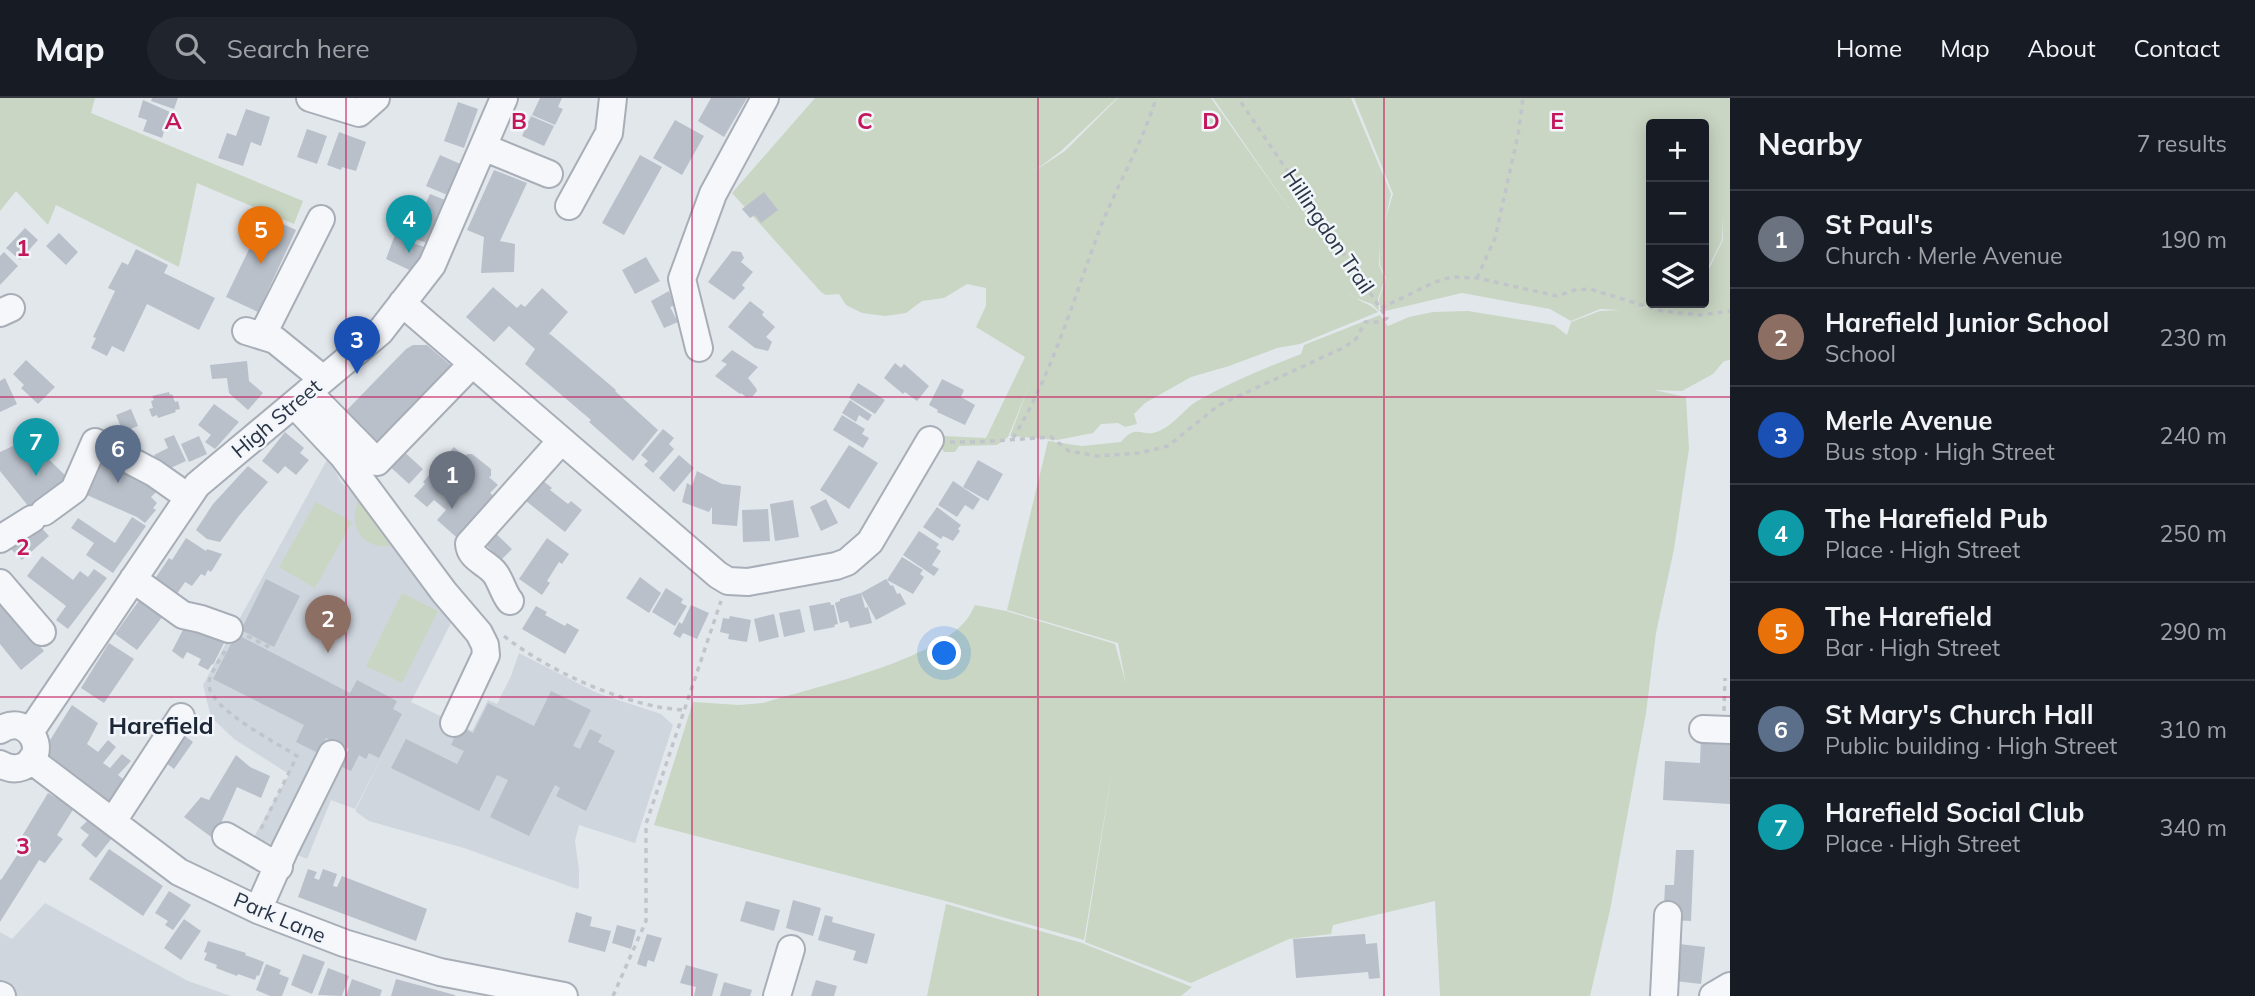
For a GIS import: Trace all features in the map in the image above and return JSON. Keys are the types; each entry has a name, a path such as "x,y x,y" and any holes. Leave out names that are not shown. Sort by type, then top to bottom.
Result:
{"street":[{"path":"310,98 359,113 376,98"},
{"name":"High Street","path":"30,732 197,485 380,332 432,265 504,98"},
{"path":"569,206 609,133 613,98"},
{"path":"699,348 682,279 713,194 765,98"},
{"path":"483,147 549,174"},
{"path":"321,219 254,333 275,340 308,392 343,456 444,593 480,633 485,645 485,655 454,723"},
{"path":"402,303 728,581 748,582 848,562 870,542 930,440"},
{"path":"308,392 377,462 472,364"},
{"path":"510,601 504,594 496,574 471,553 469,544 561,441"},
{"path":"0,539 74,490 95,442 154,473 188,497"},
{"path":"133,579 183,615 201,619 230,637"},
{"path":"0,583 42,632"},
{"path":"113,821 181,717"},
{"path":"0,764 13,769 26,765 31,761 36,749 30,732 17,725 1,727"},
{"path":"258,910 332,754"},
{"name":"Park Lane","path":"31,761 179,872 258,910 344,943 440,972 564,996"},
{"path":"226,836 279,867"},
{"path":"1664,996 1668,915"},
{"path":"777,996 791,949"},
{"path":"1713,996 1730,986"}],"path":[{"path":"1013,438 1029,412 1054,355 1102,223 1156,98"},
{"name":"Hillingdon Trail","path":"1238,98 1381,308 1451,277 1477,278 1557,296 1575,290 1590,289 1662,311 1700,315 1730,311"},
{"path":"1477,278 1495,237 1518,135 1523,98"},
{"path":"930,440 978,442 1051,436 1069,452 1097,456 1139,453 1168,446 1219,405 1345,347 1356,339 1365,322 1381,322 1387,318 1381,308"},
{"path":"613,996 646,921 646,824 728,581"},
{"path":"257,838 297,756 227,712 208,687 230,637 273,649"},
{"path":"1719,730 1725,678"}],"shaded area":[{"path":"328,458 341,482 360,500 395,550 452,621 411,702 472,731 488,700 497,704 519,653 597,693 661,714 673,725 635,843 579,825 575,841 579,870 577,889 464,848 369,821 355,811 386,749 355,809 331,800 307,859 254,837 289,774 234,739 211,717 203,685"},
{"path":"45,903 188,981 231,996 0,996 0,932 12,939"}],"green space":[{"path":"0,98 95,98 91,113 303,201 294,224 197,183 179,267 56,205 48,225 16,191 0,211"},
{"path":"815,98 1117,98 1061,151 1033,172 1065,151 1118,98 1211,98 1294,215 1213,98 1351,98 1391,194 1385,220 1393,194 1354,98 1730,98 1730,360 1724,361 1713,374 1682,391 1654,390 1686,397 1689,449 1674,549 1656,633 1646,713 1610,910 1590,996 1440,996 1435,901 1333,925 1331,934 1289,939 1191,983 1085,942 1113,765 1084,940 654,825 693,702 739,705 763,703 872,671 929,648 951,634 967,619 975,605 1006,611 1115,644 1126,684 1118,643 1007,610 1048,441 1082,446 1121,442 1131,433 1159,431 1192,404 1210,394 1301,354 1304,345 1380,315 1388,326 1409,317 1433,312 1468,311 1554,325 1567,335 1571,322 1600,311 1621,310 1600,309 1571,321 1550,309 1462,293 1381,312 1379,300 1386,278 1380,265 1380,245 1379,265 1385,279 1378,299 1379,311 1372,304 1356,298 1378,312 1300,344 1277,348 1191,377 1145,403 1134,414 1137,424 1125,427 1118,423 1101,424 1093,433 1057,440 1010,436 1029,386 1008,437 997,445 959,446 955,452 944,452 941,447 943,436 986,438 1025,357 976,327 986,306 986,288 967,284 944,298 922,301 906,313 885,316 862,313 846,305 839,294 826,295 732,193"},
{"path":"358,500 391,546 372,544 360,534 355,519"},
{"path":"316,502 352,522 315,588 279,567"},
{"path":"402,593 438,611 402,683 366,666"},
{"path":"946,904 1082,943 1192,987 1181,996 927,996"}],"building":[{"path":"152,98 178,98 174,109 151,101"},
{"path":"540,98 562,98 558,107 563,109 555,125 532,115"},
{"path":"711,98 747,98 724,137 698,121"},
{"path":"143,100 170,112 162,138 143,131 147,120 138,117"},
{"path":"458,102 478,109 464,148 444,141"},
{"path":"246,109 270,117 261,146 251,142 243,166 218,158 227,133 236,136"},
{"path":"531,116 554,126 544,146 522,136"},
{"path":"675,120 704,136 682,175 653,158"},
{"path":"307,129 327,136 317,164 297,157"},
{"path":"339,132 366,142 356,171 327,165"},
{"path":"440,155 465,166 452,197 426,186"},
{"path":"640,155 662,167 624,235 602,223"},
{"path":"494,170 527,183 500,241 515,244 514,272 481,273 484,237 467,230"},
{"path":"764,192 778,210 761,223 755,215 750,218 742,209"},
{"path":"430,194 450,202 432,245 411,237"},
{"path":"265,216 296,230 258,312 226,297"},
{"path":"25,228 38,240 20,260 6,248"},
{"path":"396,232 411,239 410,242 430,249 416,273 386,259"},
{"path":"59,233 78,252 66,265 46,246"},
{"path":"136,249 168,265 164,273 215,298 199,330 147,304 124,352 112,346 107,356 91,348 96,338 93,337 115,291 108,288 122,262 128,265"},
{"path":"732,251 741,252 744,258 741,262 753,272 742,285 745,288 734,300 708,282"},
{"path":"4,252 18,266 0,285 0,256"},
{"path":"646,257 660,281 635,294 622,270"},
{"path":"493,287 517,308 521,304 525,307 542,288 568,312 548,335 616,390 658,430 633,461 589,422 591,420 525,364 535,349 509,326 494,342 466,317"},
{"path":"669,291 674,306 670,307 678,322 664,328 651,301"},
{"path":"750,301 764,312 762,315 775,327 766,337 772,342 768,351 755,348 728,327"},
{"path":"413,345 427,345 455,369 380,446 345,412"},
{"path":"732,350 758,367 748,378 757,391 752,397 740,394 715,376 727,364 721,361"},
{"path":"26,360 55,387 38,404 21,388 24,385 13,374"},
{"path":"247,361 249,381 263,393 248,410 229,393 227,378 212,379 210,365"},
{"path":"895,363 901,368 904,364 929,386 917,401 905,392 903,394 884,378"},
{"path":"5,378 17,404 0,412 0,381"},
{"path":"942,379 964,390 961,397 975,405 965,425 937,412 938,410 929,405"},
{"path":"858,383 885,400 875,414 849,398"},
{"path":"169,392 175,402 178,401 180,409 158,418 157,415 152,417 149,409 153,408 152,396"},
{"path":"850,400 872,415 868,421 859,415 856,422 842,413"},
{"path":"214,404 239,422 215,449 205,442 211,435 198,425"},
{"path":"131,409 138,426 123,432 116,415"},
{"path":"842,415 865,429 862,434 869,438 863,448 833,430"},
{"path":"663,429 674,438 669,444 674,449 653,473 644,465 648,461 641,455"},
{"path":"285,432 304,448 300,453 309,460 296,475 285,466 278,474 262,461"},
{"path":"174,435 186,461 162,472 154,455 168,448 164,439"},
{"path":"199,436 207,454 189,462 181,444"},
{"path":"28,439 72,482 33,512 0,471 0,452"},
{"path":"849,445 878,463 849,509 820,490"},
{"path":"454,447 465,457 472,454 491,469 489,477 498,485 490,493 501,502 464,544 437,520 446,510 434,500 427,507 414,496"},
{"path":"401,449 423,469 409,484 387,464"},
{"path":"99,452 158,490 151,497 157,503 153,508 156,510 145,523 80,492"},
{"path":"679,455 694,468 674,492 659,478"},
{"path":"978,460 1003,474 988,501 963,487"},
{"path":"248,466 268,482 220,542 207,539 196,530 213,504"},
{"path":"697,471 722,484 741,486 737,526 712,524 712,507 709,512 682,502 687,483 692,486"},
{"path":"542,480 568,504 571,501 582,510 565,532 526,501"},
{"path":"953,481 980,499 973,510 965,505 957,517 938,505"},
{"path":"826,499 838,523 821,531 810,507"},
{"path":"793,500 799,537 775,541 770,504"},
{"path":"937,507 961,525 953,541 943,536 941,539 923,527"},
{"path":"768,509 770,541 743,542 742,510"},
{"path":"132,517 146,526 113,573 86,555 94,543 71,528 78,518 115,543"},
{"path":"38,524 49,536 22,560 11,549"},
{"path":"491,529 512,549 501,560 480,539"},
{"path":"919,531 939,544 936,548 941,551 932,565 939,569 934,576 903,555"},
{"path":"186,538 206,551 207,549 222,554 211,572 208,570 205,576 201,574 192,586 185,582 174,598 152,583"},
{"path":"547,538 569,554 562,564 559,562 542,595 519,579"},
{"path":"42,556 73,580 80,571 88,577 94,569 107,578 68,629 56,620 66,606 27,576"},
{"path":"902,557 923,570 920,574 924,577 913,594 887,580"},
{"path":"640,577 661,593 649,613 626,598"},
{"path":"266,579 300,596 274,647 241,630"},
{"path":"886,579 897,594 900,593 906,604 876,620 861,593"},
{"path":"666,588 683,599 681,603 687,606 675,626 652,612"},
{"path":"861,593 872,623 850,628 848,621 840,623 835,603"},
{"path":"143,595 166,612 137,650 115,634"},
{"path":"0,597 44,651 21,670 0,644"},
{"path":"830,602 834,605 838,624 814,631 809,606"},
{"path":"691,605 709,613 697,639 683,633 680,638 673,634 679,622 682,624"},
{"path":"536,606 547,612 545,615 579,630 565,654 522,629"},
{"path":"800,609 805,632 784,637 779,613"},
{"path":"774,614 779,637 759,642 754,619"},
{"path":"730,616 751,620 747,642 728,639 729,634 720,632 723,618 729,619"},
{"path":"187,622 225,641 208,670 198,665 201,659 187,652 183,659 172,651"},
{"path":"236,634 350,693 357,680 397,701 393,709 402,714 379,758 369,753 366,759 359,755 351,771 340,766 349,749 326,738 318,753 296,742 304,725 213,679"},
{"path":"109,643 134,659 104,703 81,688"},
{"path":"551,691 591,710 573,746 580,749 590,729 602,735 598,742 615,751 586,811 556,796 560,788 555,785 529,836 490,817 508,780 497,775 479,811 391,768 406,739 457,764 464,751 451,745 460,726 473,733 488,703 534,726"},
{"path":"72,705 98,723 87,744 98,752 108,740 116,747 103,763 110,768 122,754 131,761 118,775 128,783 108,806 47,753 47,745"},
{"path":"181,733 193,742 174,769 161,759"},
{"path":"1701,736 1730,738 1730,804 1663,800 1665,761 1700,763"},
{"path":"236,755 250,767 270,776 261,798 237,787 214,839 184,817 201,797 209,800"},
{"path":"48,793 74,808 57,835 63,839 45,863 39,860 0,922 0,879 21,849 16,846"},
{"path":"87,821 112,838 96,858 81,845 89,835 80,828"},
{"path":"109,849 163,886 143,916 89,879"},
{"path":"1676,850 1694,850 1691,921 1673,920 1664,906 1665,885 1674,885"},
{"path":"308,869 317,872 314,878 319,880 323,869 337,874 333,886 337,887 342,876 427,909 416,941 298,897"},
{"path":"169,891 191,905 173,930 165,925 168,921 155,913"},
{"path":"793,900 821,908 813,936 786,928"},
{"path":"746,901 780,910 774,931 740,921"},
{"path":"576,912 592,917 590,926 611,931 605,952 568,942"},
{"path":"825,915 833,917 832,922 875,934 867,964 853,960 856,951 818,940"},
{"path":"184,919 201,931 181,960 164,948"},
{"path":"617,925 636,930 631,949 612,943"},
{"path":"647,934 662,938 654,962 648,960 646,967 637,964"},
{"path":"1365,934 1366,944 1377,943 1380,978 1369,979 1368,972 1296,978 1293,939"},
{"path":"208,941 246,953 245,955 264,962 259,976 257,975 255,980 238,974 237,976 204,960"},
{"path":"1679,944 1705,947 1701,984 1675,981"},
{"path":"303,954 325,962 312,994 291,985"},
{"path":"266,964 281,970 279,974 289,978 282,996 270,996 256,990"},
{"path":"686,965 718,974 712,996 694,996 696,987 680,983"},
{"path":"328,968 349,976 342,996 318,995"},
{"path":"352,979 382,990 380,996 346,996"},
{"path":"396,979 455,995 455,996 391,996"},
{"path":"816,980 837,986 834,996 811,996"},
{"path":"724,982 752,990 750,996 720,996"}],"place":[{"name":"The Harefield Pub","path":"409,253"},
{"name":"The Harefield","path":"261,264"},
{"name":"Merle Avenue","path":"357,374"},
{"name":"Harefield Social Club","path":"36,476"},
{"name":"St Mary's Church Hall","path":"118,483"},
{"name":"St Paul's","path":"452,509"},
{"name":"Harefield Junior School","path":"328,653"}],"district":[{"name":"Harefield","path":"161,725"}]}
